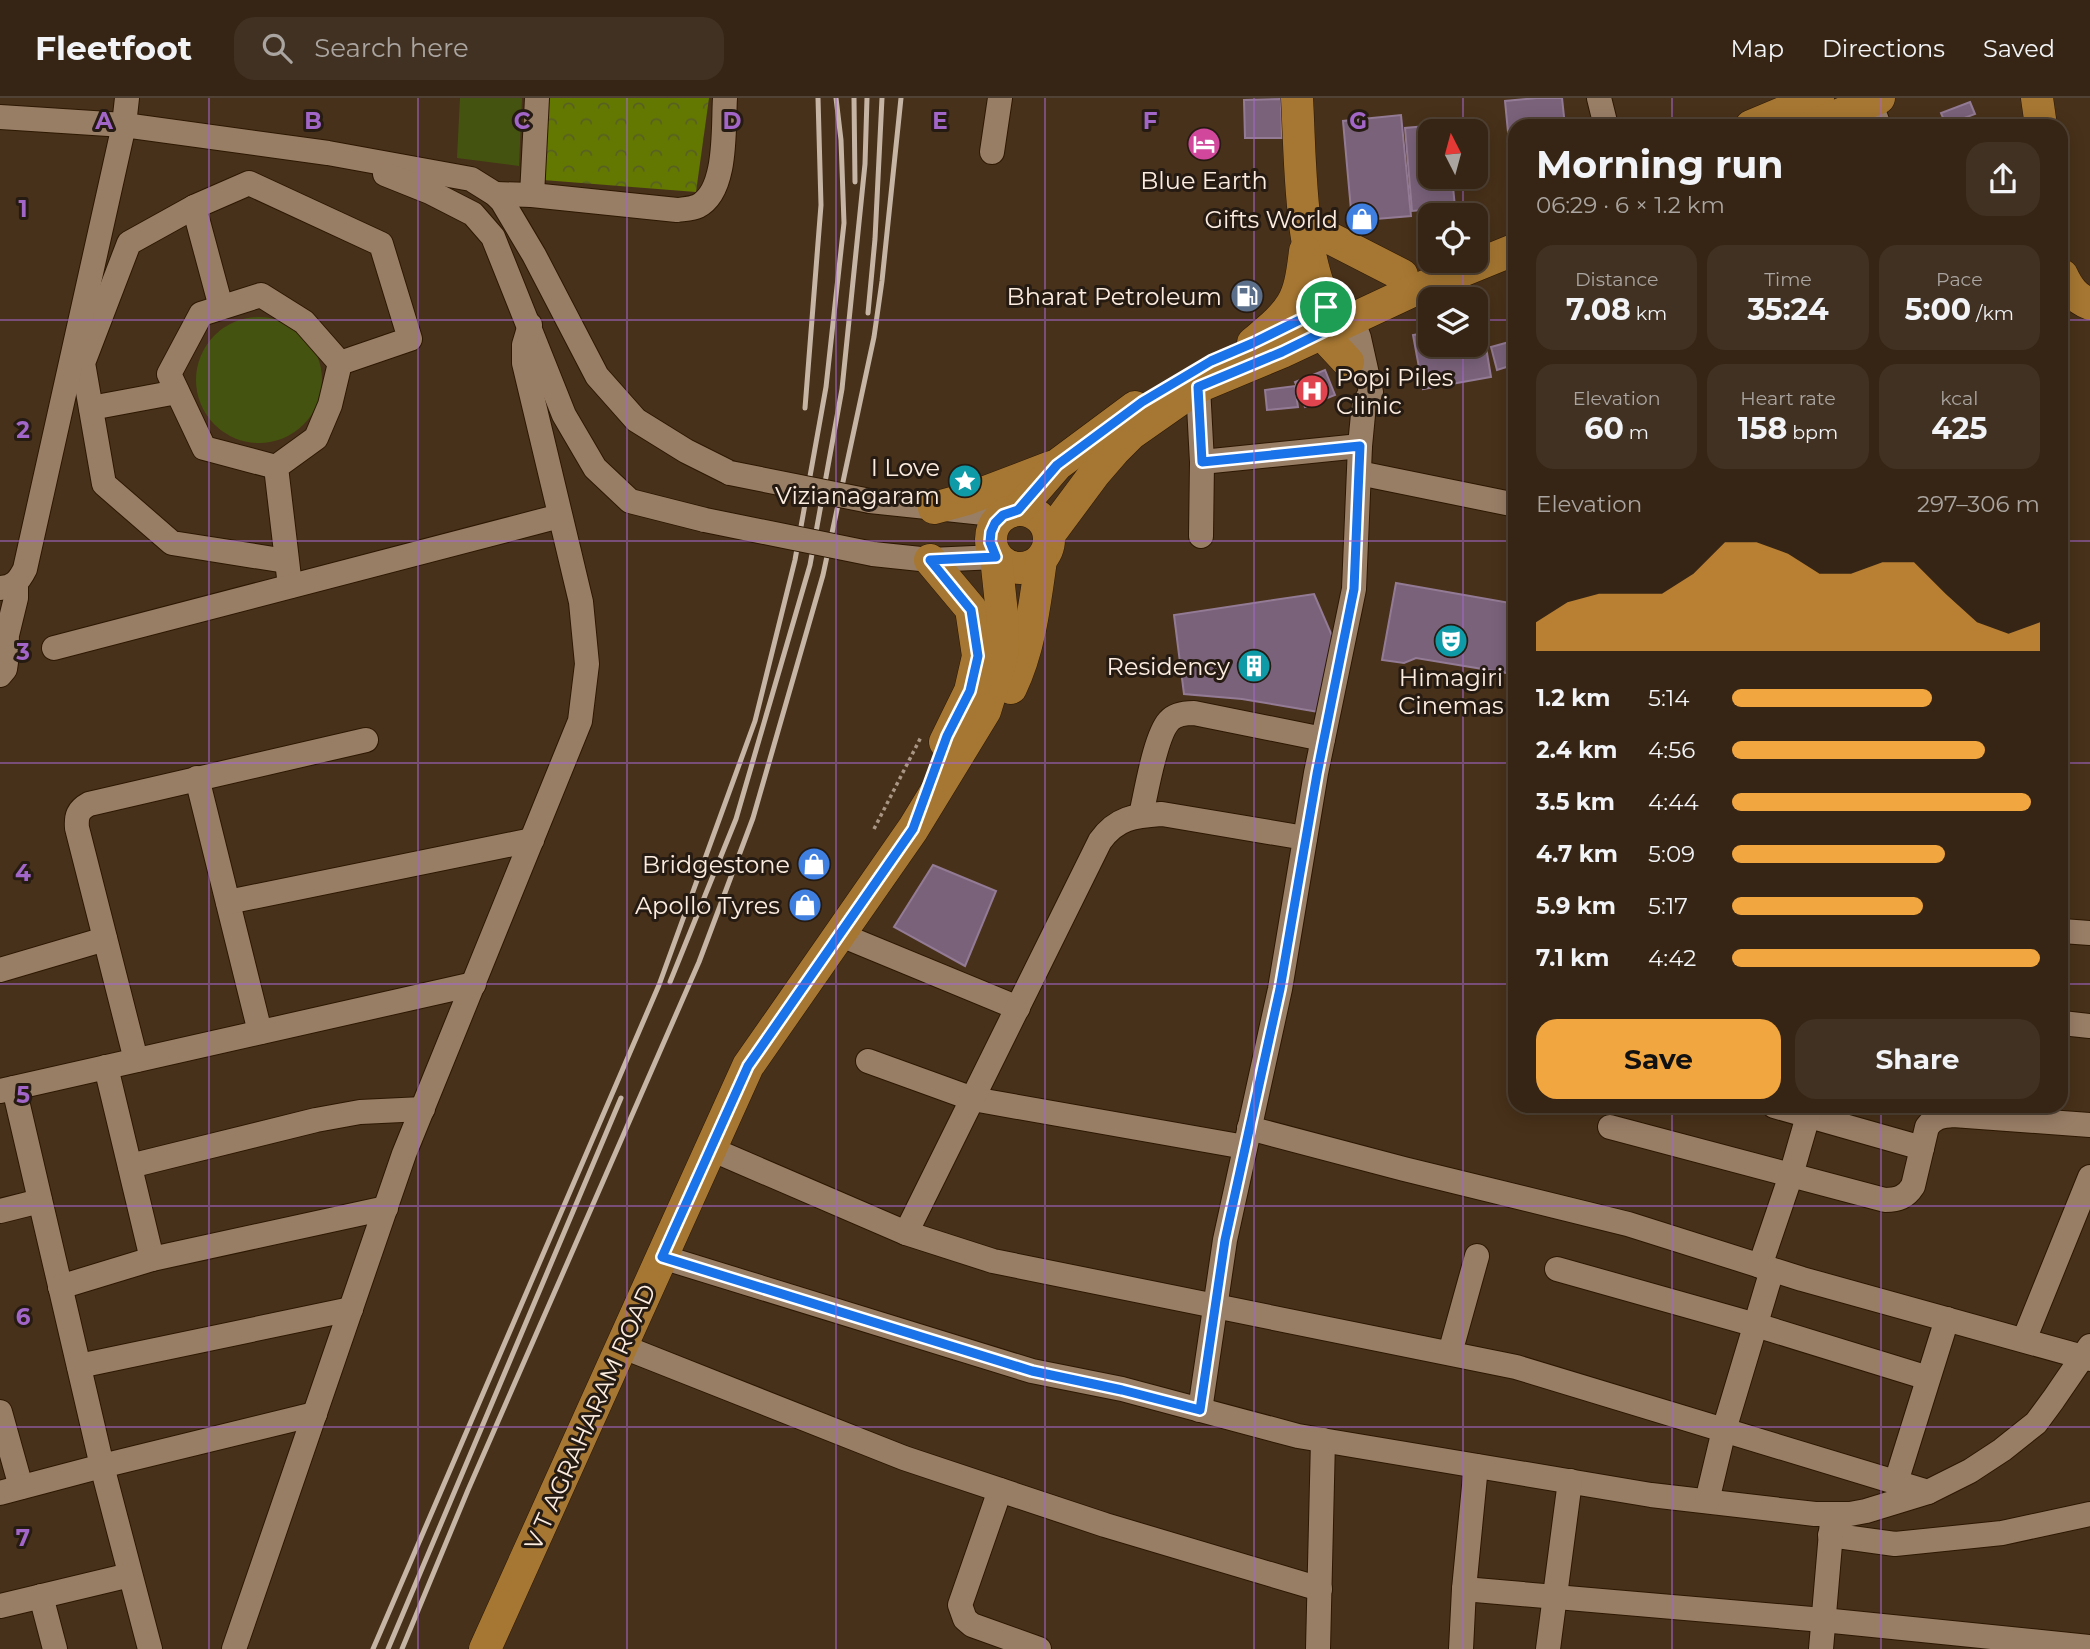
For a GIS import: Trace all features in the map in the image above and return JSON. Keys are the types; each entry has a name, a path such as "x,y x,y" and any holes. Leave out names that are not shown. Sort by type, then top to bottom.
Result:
{"main road":[{"path":"1253,343 1283,318 1296,298 1316,233 1297,98"},
{"path":"1315,98 1319,184 1314,273 1335,311 1348,362"},
{"path":"1768,119 1818,98"},
{"path":"2037,98 2040,119"},
{"path":"1831,119 1864,107"},
{"path":"1488,238 1508,229"},
{"path":"1316,233 1402,275"},
{"path":"1002,531 1006,565 1015,568 1033,565 1095,473 1114,451 1131,434 1198,387 1282,352 1335,311 1408,293 1508,252"},
{"path":"913,829 985,711 1002,656 1002,531 1057,465 1142,402 1211,361 1335,311 1418,268"},
{"path":"934,508 967,499 1057,465"},
{"path":"913,829 981,753 1017,675 1032,619 1045,547 1042,520 1035,514 1002,531"},
{"path":"913,829 947,736 970,691 978,656 971,610 930,560"},
{"name":"V T AGRAHARAM ROAD","path":"485,1649 748,1066 913,829"}],"street":[{"path":"0,675 5,670 7,635 16,598 8,585 19,581 25,569 128,98"},
{"path":"532,195 537,98"},
{"path":"495,194 532,195 677,210 700,206 715,186 720,169 725,98"},
{"path":"992,152 1000,98"},
{"path":"1599,98 1604,119"},
{"path":"0,117 124,125 328,153 471,179 502,201 534,255 597,376 636,420 686,451 730,473 870,501 934,508 1002,531"},
{"path":"328,153 430,192 473,214 493,237 564,415 595,468 630,500 705,520 873,554 930,560 1002,531"},
{"path":"286,561 172,543 104,484 83,363 129,243 194,207 249,183 381,244 411,339 340,363"},
{"path":"194,207 221,307"},
{"path":"275,467 204,448 169,374 201,314 261,295 304,322 340,363"},
{"path":"1200,1410 1225,1240 1280,989 1323,740 1354,589 1360,446 1364,404 1371,391 1359,338 1335,311"},
{"path":"234,1649 404,1154 580,721 587,664 582,601 524,363 524,345 530,325"},
{"path":"1348,362 1355,395 1364,404"},
{"path":"275,467 316,438 330,405 340,363"},
{"path":"1198,387 1202,462 1201,536"},
{"path":"91,408 177,392"},
{"path":"1202,462 1360,446"},
{"path":"275,467 290,586"},
{"path":"1359,473 1508,503"},
{"path":"54,648 560,516"},
{"path":"1141,816 1160,736 1168,721 1176,716 1194,713 1323,740"},
{"path":"136,1060 77,828 78,813 89,804 366,740"},
{"path":"197,778 260,1032"},
{"path":"906,1233 1100,841 1114,825 1141,816 1162,814 1306,838"},
{"path":"228,902 532,840"},
{"path":"2068,931 2090,933"},
{"path":"841,935 1018,1008"},
{"path":"0,970 105,939"},
{"path":"150,1649 102,1466 40,1201 7,1090 474,984"},
{"path":"2068,1024 2090,1026"},
{"path":"868,1061 973,1098 1247,1137 1404,1169 1628,1224 1766,1268 2024,1340 2087,1354 2036,1423 2002,1450 1970,1471 1928,1492 1850,1514 1831,1525"},
{"path":"106,1067 152,1259"},
{"path":"130,1166 316,1120 360,1112 423,1109"},
{"path":"1798,1113 1922,1148"},
{"path":"1707,1502 1724,1430 1756,1325 1766,1268 1808,1116"},
{"path":"1610,1127 1885,1200 1894,1200 1902,1198 1913,1186 1927,1127 1931,1121 1945,1116 2090,1125"},
{"path":"710,1149 906,1233 993,1261 1516,1367 1928,1492"},
{"path":"2024,1340 2090,1177"},
{"path":"0,1211 40,1201"},
{"path":"60,1287 152,1259 386,1208"},
{"path":"1450,1353 1477,1256"},
{"path":"662,1257 1032,1371 1122,1390 1298,1436 1707,1502 1831,1525 1895,1544 2002,1533 2090,1514"},
{"path":"1557,1269 1756,1325 1928,1378"},
{"path":"79,1366 351,1309"},
{"path":"1896,1482 1947,1319"},
{"path":"621,1346 904,1458 1105,1525 1320,1589"},
{"path":"0,1412 10,1490 315,1414"},
{"path":"1318,1649 1322,1440"},
{"path":"1461,1649 1476,1466"},
{"path":"1548,1649 1570,1481"},
{"path":"1000,1490 960,1605 965,1619 972,1625 1039,1649"},
{"path":"1821,1649 1831,1525"},
{"path":"0,1606 130,1575"},
{"path":"1464,1589 1823,1620 2090,1647"},
{"path":"41,1596 55,1649"}],"path":[{"path":"874,828 925,727"}],"green space":[{"path":"460,98 522,98 519,166 457,158"},
{"path":"547,98 709,98 696,192 543,180"},
{"path":"259,317 283,321 304,335 318,356 322,380 318,404 304,425 283,439 259,443 235,439 214,425 200,404 196,380 200,356 214,335 235,321"}],"building":[{"path":"1562,98 1564,119 1508,119 1508,132 1505,101"},
{"path":"1281,99 1282,138 1245,138 1244,100"},
{"path":"1970,102 1975,114 1962,119 1944,119 1941,113"},
{"path":"1401,115 1411,216 1352,221 1343,121"},
{"path":"1418,127 1418,189 1453,189 1455,203 1418,203 1418,210 1412,211 1405,128"},
{"path":"1418,334 1418,357 1488,357 1491,377 1423,389 1413,335"},
{"path":"1508,342 1508,367 1497,370 1491,347"},
{"path":"1325,370 1335,395 1305,407 1295,382"},
{"path":"1295,386 1298,407 1267,410 1265,390"},
{"path":"1396,583 1508,603 1508,673 1416,658 1404,663 1382,660"},
{"name":"Residency","path":"1314,594 1333,638 1319,712 1242,699 1184,694 1174,615"},
{"path":"933,865 996,891 965,966 894,927"}],"railway":[{"path":"805,408 821,205 818,98"},
{"path":"373,1649 659,985 755,721 795,560 826,387 844,223 841,140 836,98"},
{"path":"854,98 855,182"},
{"path":"670,982 736,819 810,565 842,389 865,164 867,98"},
{"path":"868,313 875,239 882,98"},
{"path":"402,1649 468,1490 699,962 753,818 823,575 874,337 901,98"},
{"path":"388,1649 621,1098"}],"place":[{"name":"Blue Earth","path":"1204,144"},
{"name":"Gifts World","path":"1362,219"},
{"name":"Bharat Petroleum","path":"1247,296"},
{"name":"Popi Piles Clinic","path":"1312,391"},
{"name":"I Love Vizianagaram","path":"965,481"},
{"name":"Himagiri Cinemas","path":"1451,641"},
{"name":"Residency","path":"1254,666"},
{"name":"Bridgestone","path":"814,864"},
{"name":"Apollo Tyres","path":"805,905"}],"route":[{"path":"1326,307 1337,325 1282,352 1198,387 1202,462 1360,446 1354,589 1317,774 1280,989 1225,1240 1200,1410 1032,1371 662,1257 748,1066 913,829 947,736 970,691 978,656 971,610 930,560 996,557 990,542 995,523 1003,515 1018,510 1057,465 1142,402 1211,361 1326,307"}]}
